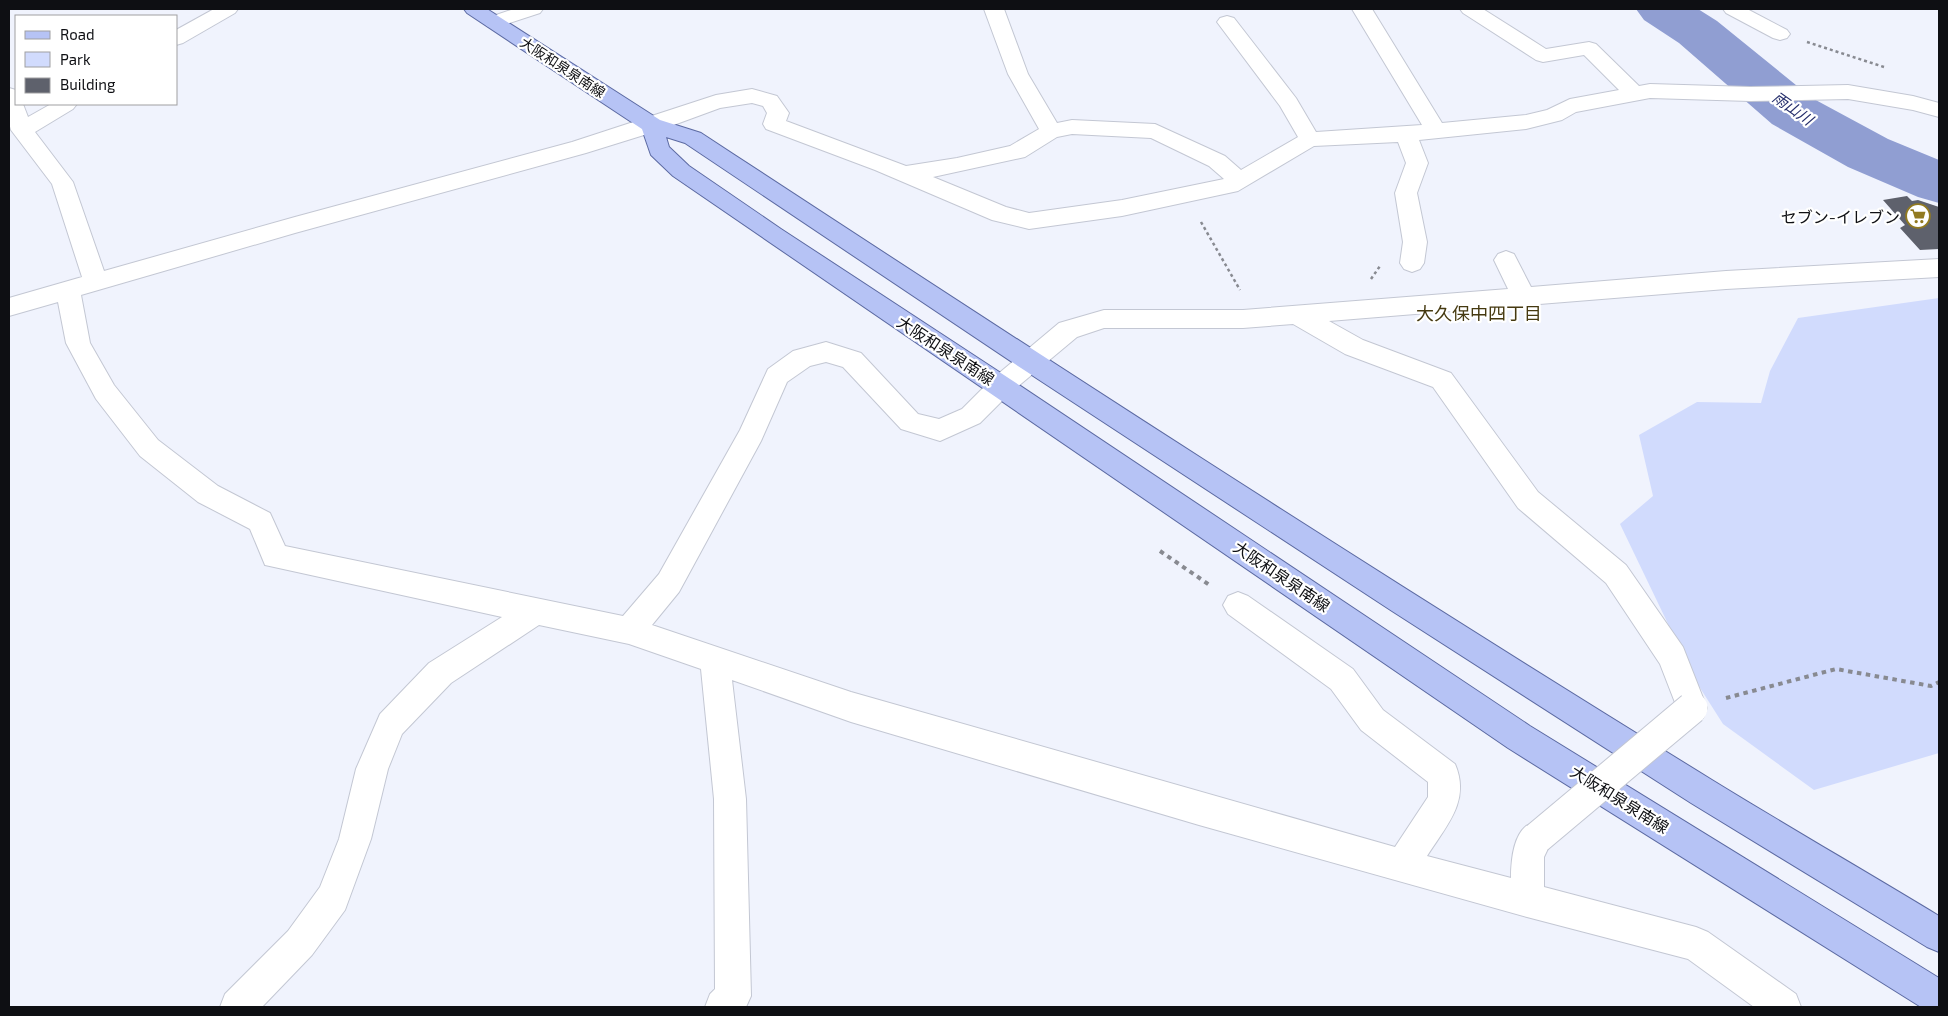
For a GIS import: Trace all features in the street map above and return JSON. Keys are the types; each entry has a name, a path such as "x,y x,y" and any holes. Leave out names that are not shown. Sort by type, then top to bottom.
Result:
{"main road":[{"name":"大阪和泉泉南線","path":"474,9 652,125 692,138 1394,596 1702,792 1939,935"},
{"name":"大阪和泉泉南線","path":"652,125 659,150 681,171 773,235 1001,386 1520,737 1939,998"}],"street":[{"path":"178,38 228,9"},
{"path":"494,22 533,9"},
{"path":"994,9 1018,74 1051,131"},
{"path":"1362,9 1436,130"},
{"path":"1470,9 1543,56 1589,48 1635,94"},
{"path":"1733,9 1780,34"},
{"path":"1227,22 1289,103 1310,139"},
{"path":"9,307 295,225 578,148 652,125 716,102 752,96 770,101 778,113 774,124 904,174 1000,214 1029,221 1122,208 1230,186 1310,139 1382,136 1406,132 1526,122 1554,115 1570,106 1650,91 1750,94 1848,92 1913,103 1939,110"},
{"path":"9,95 22,130 62,182 96,282"},
{"path":"22,130 64,105"},
{"path":"904,174 958,166 1016,152 1051,131 1072,127 1155,131 1217,161 1239,180"},
{"path":"1406,132 1417,163 1406,193 1414,242 1412,263"},
{"path":"1506,260 1524,297"},
{"path":"629,631 669,583 752,433 777,376 802,358 826,352 852,360 910,422 940,430 971,416 1030,360 1068,330 1104,319 1243,319 1726,280 1939,268"},
{"path":"68,291 78,343 105,392 149,448 208,494 260,521 275,556 629,631 851,707 1198,809 1527,900 1696,944 1783,1007"},
{"path":"1297,315 1354,347 1442,380 1528,500 1616,574 1672,657 1692,708 1537,838 1528,855 1527,900"},
{"path":"1238,605 1342,680 1372,720 1444,775 1444,801 1402,866"},
{"path":"238,1007 300,943 333,898 355,839 372,769 391,724 440,673 536,611"},
{"path":"715,660 730,799 733,996 722,1007"}],"path":[{"path":"1780,34 1885,68"},
{"path":"1186,195 1246,300 1243,319"},
{"path":"1160,551 1238,605"},
{"path":"1692,708 1836,669 1931,686 1939,682"}],"green space":[{"path":"1939,298 1939,753 1814,790 1723,724 1695,680 1620,524 1653,496 1639,435 1697,402 1761,403 1770,371 1798,318"}],"building":[{"name":"セブン-イレブン","path":"1907,196 1912,201 1918,200 1939,207 1939,249 1920,250 1900,228 1905,225 1883,200"}],"waterway":[{"name":"雨山川","path":"1662,9 1698,32 1792,111 1868,153 1939,183"}],"place":[{"name":"セブン-イレブン","path":"1918,216"}],"district":[{"name":"大久保中四丁目","path":"1479,313"}]}
